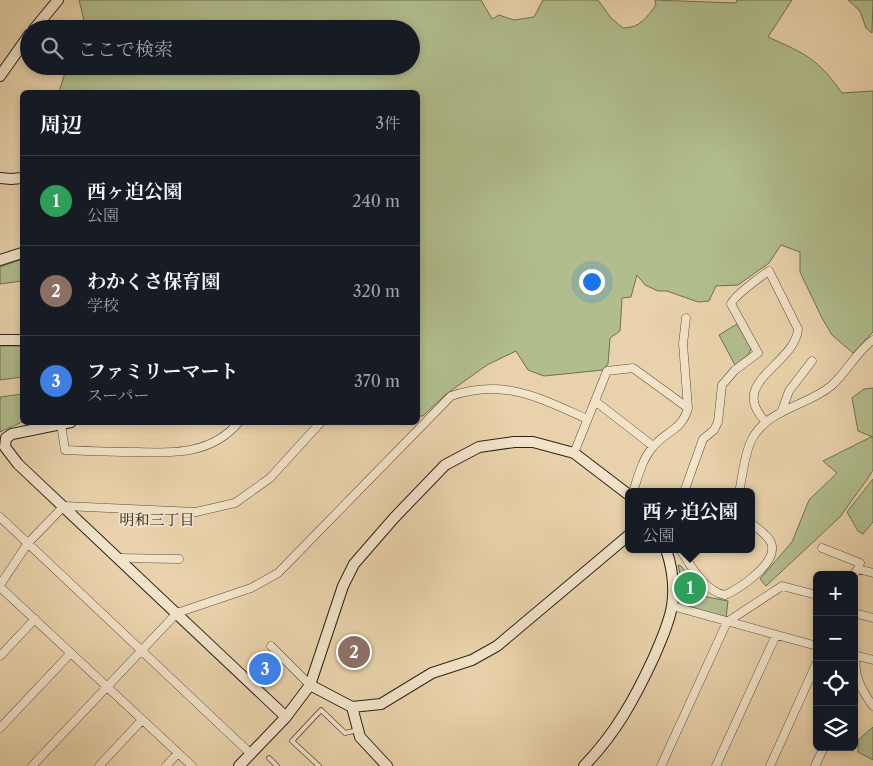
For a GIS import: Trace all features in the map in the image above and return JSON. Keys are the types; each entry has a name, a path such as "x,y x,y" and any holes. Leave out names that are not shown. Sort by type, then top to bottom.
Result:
{"street":[{"path":"41,20 58,0"},
{"path":"0,76 20,48"},
{"path":"0,178 12,180 20,178"},
{"path":"0,260 20,254"},
{"path":"685,488 703,439 714,430 718,422 722,386 735,370 758,353 731,304 734,297 746,290 769,271 798,329 795,341 756,387 752,397 754,405 766,422"},
{"path":"634,488 646,455 653,446 685,421 688,408 683,344 686,318"},
{"path":"0,340 20,340"},
{"path":"740,488 751,441 766,422 781,412 822,394 834,384 860,351 873,340"},
{"path":"781,412 789,391 812,361"},
{"path":"574,453 607,371 633,368 688,408"},
{"path":"421,422 451,396 491,390 518,390 587,419"},
{"path":"595,401 653,446"},
{"path":"56,425 12,434 2,443 8,453 286,717"},
{"path":"66,425 65,450 176,453 203,448 215,443 236,425"},
{"path":"192,766 0,586 28,543 64,506 196,512 235,502 270,478 318,425"},
{"path":"32,766 177,613 251,588 278,573 418,425"},
{"path":"240,766 286,717 310,685 343,586 354,564 394,518 445,465 479,448 514,442 553,446 574,453 625,492"},
{"path":"0,517 142,649 251,754"},
{"path":"683,553 713,591 725,595 742,586 759,571 771,554 772,546 769,539 755,527"},
{"path":"271,646 310,685 352,707 381,704 432,673 472,660 491,650 625,538"},
{"path":"822,548 860,563 856,571"},
{"path":"584,766 615,731 635,700 666,631 672,606 670,553"},
{"path":"118,558 179,559"},
{"path":"858,572 873,573"},
{"path":"662,766 728,622 782,586 813,594"},
{"path":"672,606 813,645"},
{"path":"858,614 873,618"},
{"path":"0,656 35,619"},
{"path":"716,766 776,635"},
{"path":"0,728 71,653"},
{"path":"858,656 873,660"},
{"path":"856,661 857,676 862,691 873,706"},
{"path":"770,766 813,671"},
{"path":"352,707 360,737 382,764"},
{"path":"99,766 142,720"},
{"path":"815,766 822,751"},
{"path":"166,766 178,753"}],"lane":[{"path":"319,766 292,741 321,710 345,733 358,730"},
{"path":"269,758 276,766"}],"green space":[{"path":"79,0 481,0 492,19 499,15 514,20 534,17 543,0 598,0 611,18 623,28 629,28 638,24 649,14 656,5 655,0 736,3 737,0 792,0 768,37 802,53 818,64 842,93 873,91 873,332 853,353 832,335 800,272 800,252 781,245 769,263 738,285 716,286 709,301 698,302 667,291 658,291 645,285 637,275 631,297 622,298 620,331 610,338 608,364 603,370 544,376 528,370 516,351 487,365 445,395 423,416 420,416 420,90 60,90 64,75 420,75 420,20 84,20"},
{"path":"848,0 873,0 872,33 866,28 860,11"},
{"path":"20,260 20,281 0,284 0,267"},
{"path":"737,324 751,348 749,354 735,365 719,335"},
{"path":"0,346 20,346 20,377 0,380"},
{"path":"873,388 873,437 858,431 852,398 864,389"},
{"path":"20,394 20,423 0,432 0,397"},
{"path":"871,437 873,438 873,470 868,478 840,517 766,586 760,579 792,542 809,500 837,473 823,461"},
{"path":"873,479 873,522 863,534 858,531 847,512"},
{"path":"678,565 681,566 707,597 728,601 726,618 682,604 681,578"},
{"path":"873,727 873,760 858,752 858,740"}],"place":[{"name":"西ヶ迫公園","path":"690,588"},
{"name":"わかくさ保育園","path":"354,652"},
{"name":"ファミリーマート","path":"265,669"}],"district":[{"name":"明和三丁目","path":"157,520"}]}
